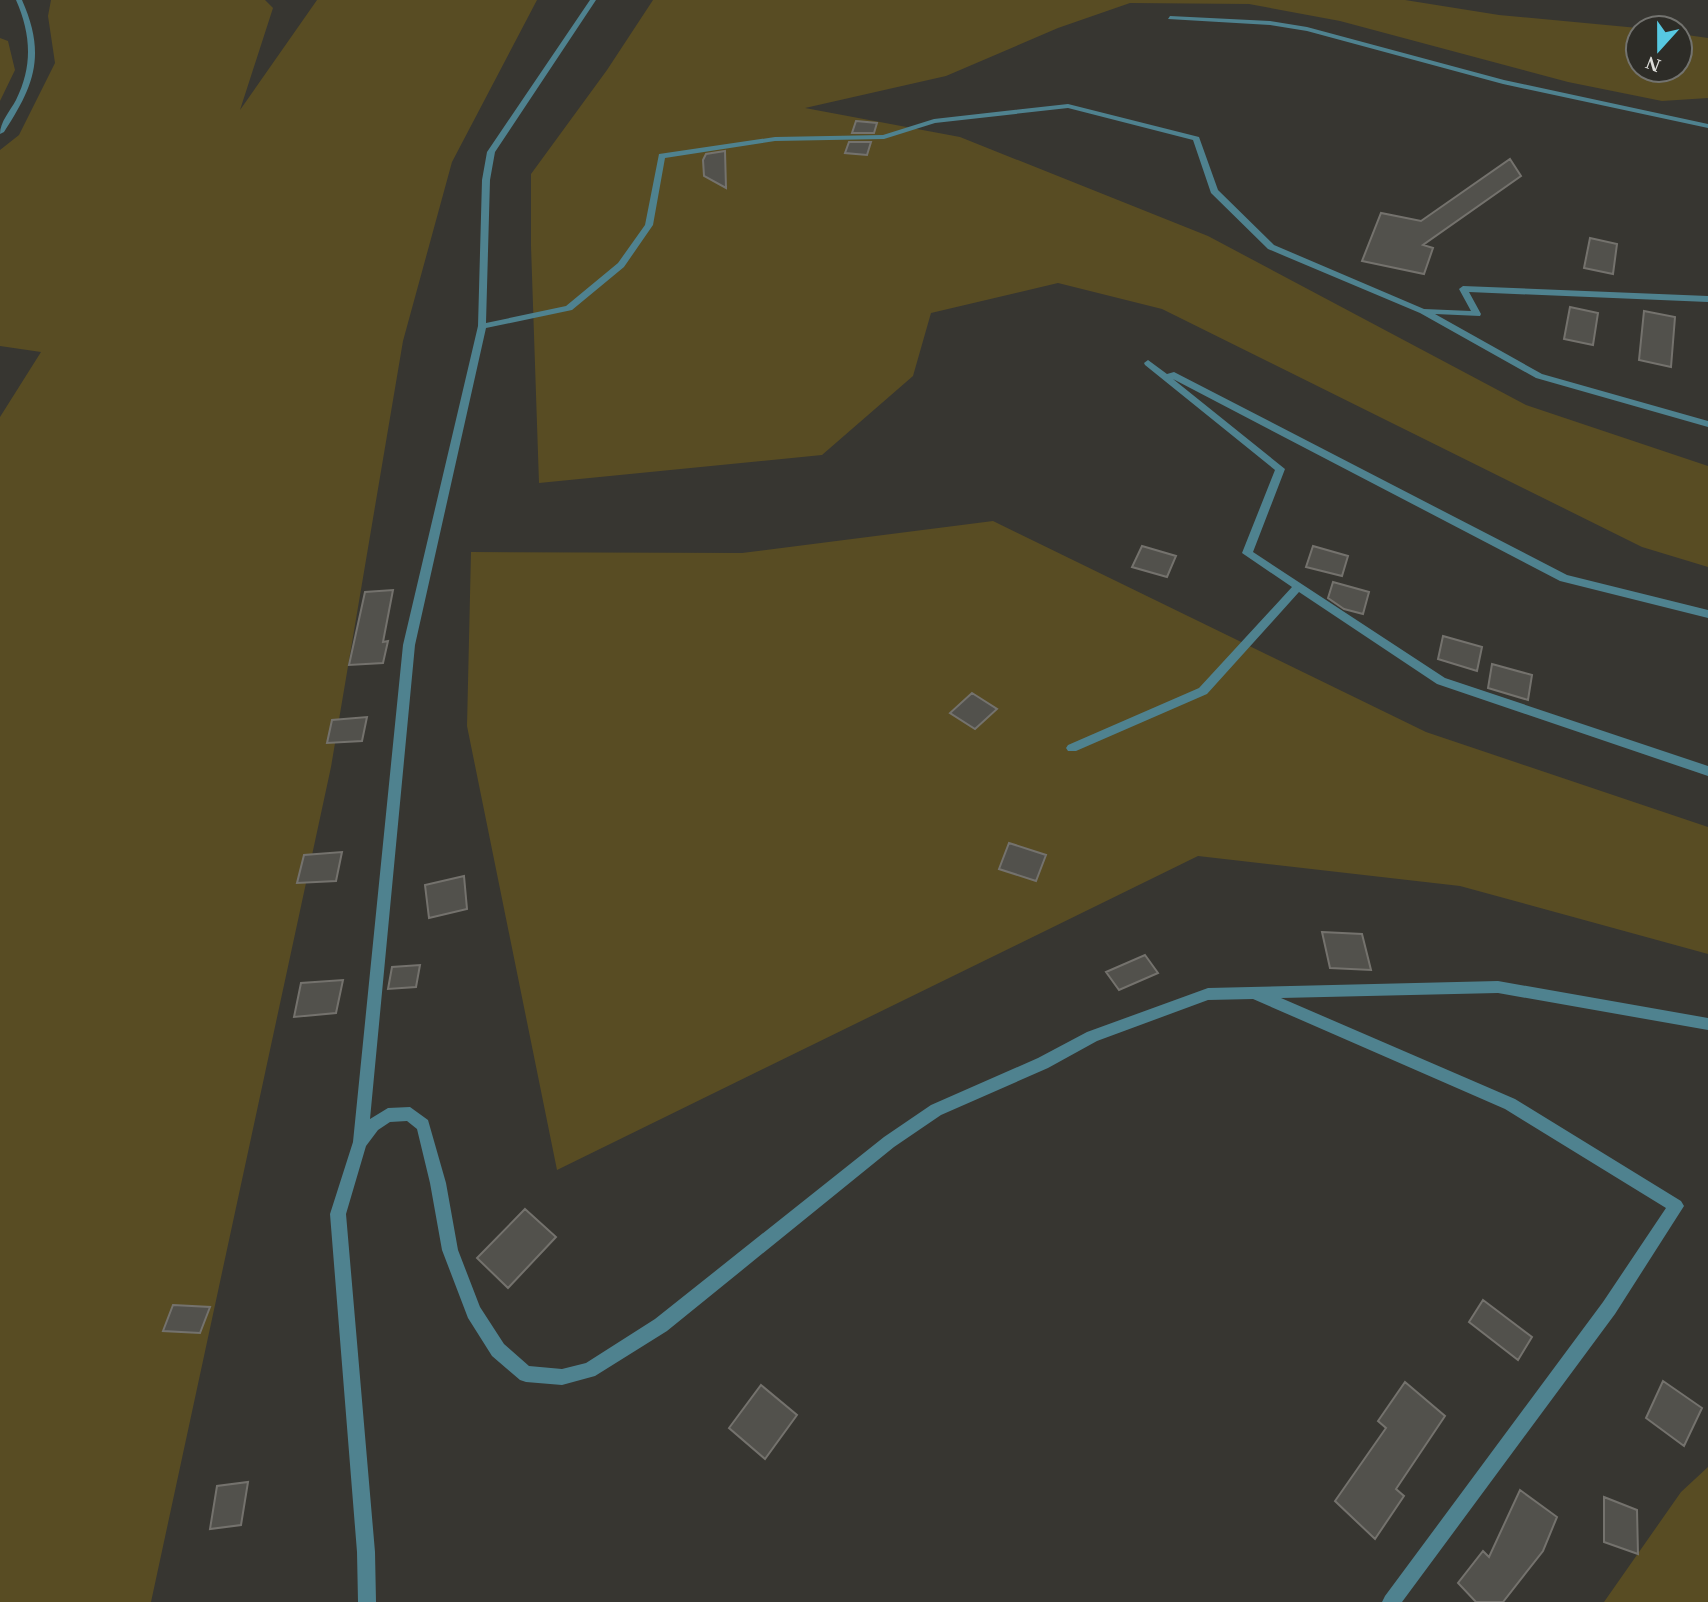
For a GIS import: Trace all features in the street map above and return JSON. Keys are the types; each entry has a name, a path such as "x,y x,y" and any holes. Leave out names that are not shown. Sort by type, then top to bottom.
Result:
{"lane":[{"path":"0,132 26,89 34,47 26,14 19,0"},
{"path":"366,1602 366,1552 338,1214 360,1142 409,645 482,326 486,180 491,152 593,0"},
{"path":"1170,18 1270,23 1307,29 1503,82 1708,126"},
{"path":"482,326 569,308 621,265 649,225 662,156 775,139 884,137 934,121 1068,106 1196,139 1214,191 1270,247 1423,311 1539,376 1708,424"},
{"path":"1423,311 1477,314 1463,289 1708,299"},
{"path":"1708,614 1564,578 1148,363 1280,469 1247,554 1441,681 1708,771"},
{"path":"1072,748 1203,691 1298,587"},
{"path":"360,1142 373,1125 388,1115 410,1114 423,1125 438,1183 450,1250 474,1312 498,1350 526,1374 562,1377 589,1370 661,1325 889,1142 936,1110 1043,1063 1092,1036 1208,994 1498,987 1708,1024"},
{"path":"1251,992 1510,1104 1676,1206 1609,1308 1391,1602"}],"shaded area":[{"path":"51,0 265,0 273,8 240,110 317,0 537,0 452,162 403,341 331,767 151,1602 0,1602 0,417 41,352 0,346 0,150 19,135 55,63 48,16"},
{"path":"653,0 1405,0 1499,15 1624,27 1624,84 1694,84 1694,36 1708,38 1708,98 1662,101 1568,82 1340,21 1249,4 1130,3 1058,28 946,76 805,108 960,137 1208,236 1526,405 1708,466 1708,567 1642,547 1162,309 1058,283 931,313 913,376 822,455 539,483 531,174 607,70"},
{"path":"0,38 8,41 15,70 0,101"},
{"path":"993,521 1426,732 1708,827 1708,954 1460,886 1198,856 557,1170 467,726 471,552 742,553"},
{"path":"1708,1467 1708,1602 1604,1602 1681,1492"}],"building":[{"path":"856,121 877,123 874,133 852,133"},
{"path":"849,142 871,142 867,155 845,153"},
{"path":"725,151 726,188 704,176 703,160 706,154"},
{"path":"1510,159 1521,176 1423,245 1433,248 1424,274 1362,261 1381,213 1421,221"},
{"path":"1590,238 1617,244 1613,274 1584,268"},
{"path":"1570,307 1598,313 1593,345 1564,339"},
{"path":"1644,311 1675,317 1671,367 1639,360"},
{"path":"1142,546 1176,556 1167,577 1132,567"},
{"path":"1313,546 1348,556 1342,576 1306,567"},
{"path":"1333,582 1369,592 1363,614 1344,609 1328,598"},
{"path":"393,590 383,642 388,641 383,663 349,665 365,592"},
{"path":"1443,636 1482,647 1477,671 1438,659"},
{"path":"1492,664 1532,675 1528,700 1488,688"},
{"path":"972,693 997,709 975,729 950,713"},
{"path":"367,717 362,741 327,743 332,720"},
{"path":"1009,843 1046,855 1036,881 999,869"},
{"path":"342,852 336,881 297,883 304,855"},
{"path":"464,876 467,909 429,918 425,885"},
{"path":"1322,932 1362,934 1371,970 1330,968"},
{"path":"1145,955 1158,973 1119,990 1106,972"},
{"path":"420,965 416,987 388,989 392,967"},
{"path":"343,980 336,1013 294,1017 301,983"},
{"path":"525,1209 556,1237 508,1288 477,1258"},
{"path":"1483,1300 1532,1337 1518,1360 1469,1322"},
{"path":"173,1305 210,1307 200,1333 163,1331"},
{"path":"1663,1381 1702,1408 1684,1446 1646,1418"},
{"path":"1405,1382 1445,1416 1396,1489 1404,1496 1375,1539 1335,1501 1386,1428 1378,1421"},
{"path":"761,1385 797,1415 765,1459 729,1428"},
{"path":"248,1482 241,1525 210,1529 217,1486"},
{"path":"1520,1490 1557,1517 1543,1551 1503,1602 1476,1602 1458,1583 1483,1551 1489,1557"},
{"path":"1604,1497 1637,1510 1638,1554 1604,1542"}]}
